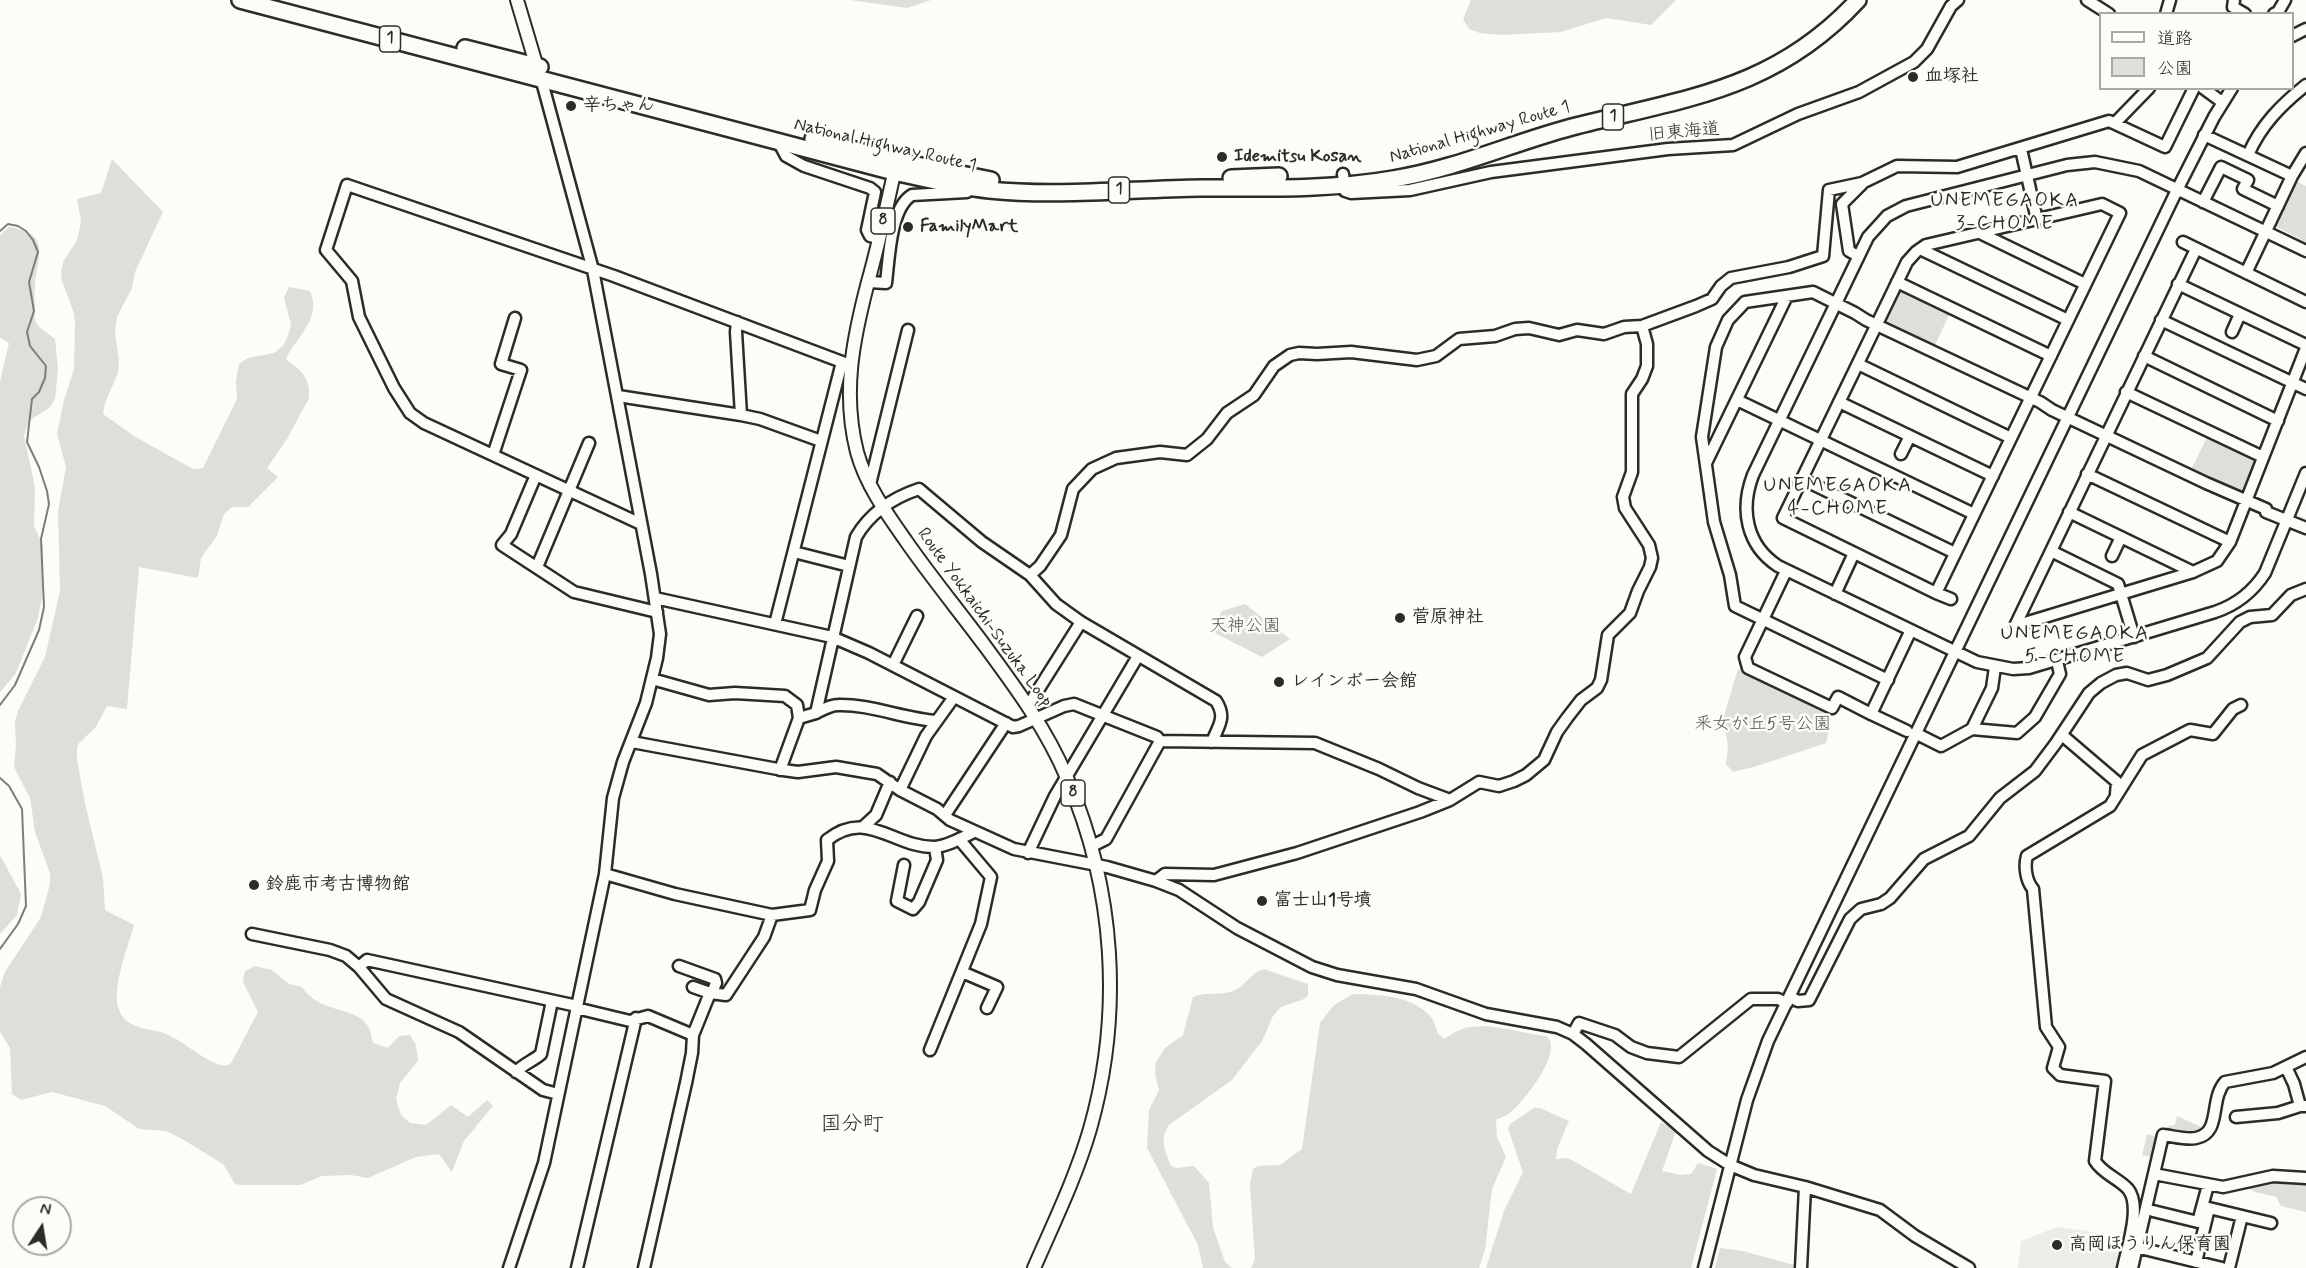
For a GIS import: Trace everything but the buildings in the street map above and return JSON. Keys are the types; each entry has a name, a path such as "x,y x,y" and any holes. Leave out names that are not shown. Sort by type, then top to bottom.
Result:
{"highway":[{"name":"National Highway Route 1","path":"243,0 279,4 990,190 1013,186 1393,179 1430,171 1560,130 1682,101 1736,84 1765,71 1801,50 1831,27 1858,0"},
{"name":"National Highway Route 1","path":"1344,179 1436,160 1556,121 1716,81 1781,51 1816,26 1845,0"},
{"name":"National Highway Route 1","path":"539,72 846,159 978,178 1013,186"}],"main road":[{"path":"517,0 539,72"},
{"name":"Route Yokkaichi-Suzuka Loop","path":"896,166 846,363 849,408 858,454 882,507 1036,719 1067,777 1092,846 1106,915 1110,972 1105,1063 1081,1156 1034,1268"}],"street":[{"name":"旧東海道","path":"1344,179 1345,192 1410,190 1491,172 1668,149 1733,145 1798,114 1859,92 1914,62 1927,49 1944,17 1958,0"},
{"path":"2087,0 2107,8"},
{"path":"2234,0 2233,7 2242,12"},
{"path":"509,1268 544,1163 605,874 614,798 623,762 632,742 652,680 659,641 655,598 593,270 539,72"},
{"path":"2248,155 2275,112 2306,85"},
{"path":"2115,123 2147,90"},
{"path":"1030,575 1040,566 1061,535 1073,489 1092,469 1116,458 1160,452 1187,455 1207,438 1227,413 1254,395 1274,366 1290,355 1351,352 1417,360 1436,356 1459,339 1495,336 1515,329 1529,328 1559,336 1577,330 1598,335 1624,327 1642,326 1712,299 1721,286 1731,278 1789,267 1823,256 1829,190 1862,183 1897,166 1957,167 2109,122 2165,147 2193,90"},
{"path":"2206,90 2222,102"},
{"path":"1704,1268 1754,1079 1768,1041 1911,732 1955,652 2177,190 2204,135 2231,90"},
{"path":"2204,135 2292,176"},
{"path":"778,141 786,156 838,179 870,188 875,192 867,230 870,236 879,238"},
{"path":"2021,149 2037,220"},
{"path":"2246,273 2292,176 2306,153"},
{"path":"838,179 846,159"},
{"path":"2306,251 2139,171 2095,162 2067,165 1906,206 1880,222 1868,237 1858,256 1749,485 1746,513 1749,531 1761,551 1786,571 1977,662 1995,667 2029,669 2224,609 2245,597 2265,573 2306,473"},
{"path":"2203,202 2221,167 2248,180 2243,189 2278,206"},
{"path":"1858,256 1849,251 1842,204 1862,183"},
{"path":"641,524 424,423 410,413 394,388 359,317 352,281 326,250 347,185 593,270 846,363 821,441 776,624"},
{"path":"868,282 886,283 891,243 899,208 904,200 912,195 990,190"},
{"path":"1936,593 2120,213 2102,204 1920,249 1907,262 1783,518 1936,593 1951,599"},
{"path":"1980,233 2085,284"},
{"path":"2183,242 2306,302"},
{"path":"1920,249 2068,320"},
{"path":"2178,284 2306,347 2230,542 2217,561 2193,572 2015,626 2126,392 2178,284 2196,249"},
{"path":"1897,282 2051,356"},
{"path":"1888,680 1735,606 1730,575 1716,531 1701,437 1716,347 1728,320 1745,302 1813,292 2106,435 2306,528"},
{"path":"1706,464 1787,296"},
{"path":"2232,332 2240,314"},
{"path":"493,455 521,370 501,364 515,318"},
{"path":"2161,320 2306,388"},
{"path":"737,322 737,366 741,415"},
{"path":"1156,881 1165,874 1214,875 1253,866 1357,834 1450,800 1479,782 1499,786 1514,781 1526,775 1544,760 1557,732 1567,718 1581,700 1597,688 1601,680 1608,635 1630,613 1650,567 1652,558 1649,545 1625,508 1623,498 1632,472 1632,394 1647,366 1647,344 1642,326"},
{"path":"870,484 908,330"},
{"path":"2144,356 2278,421"},
{"path":"1858,364 2011,438"},
{"path":"2126,392 2263,457"},
{"path":"618,396 760,419 821,441"},
{"path":"1737,400 1974,514"},
{"path":"1839,402 1993,476"},
{"path":"1901,454 1910,436"},
{"path":"537,567 589,443"},
{"path":"2088,474 2230,542"},
{"path":"536,475 511,534 502,545 574,592 657,612"},
{"path":"1802,479 1955,553"},
{"path":"816,713 856,537 865,522 882,507 919,489 982,542 1030,575 1056,604 1081,622 1216,701 1222,710 1222,717 1212,742"},
{"path":"2069,512 2193,572"},
{"path":"2112,556 2121,537"},
{"path":"2051,550 2118,584 2134,637"},
{"path":"794,552 849,566"},
{"path":"1834,594 1854,553"},
{"path":"1786,571 1745,657 1748,668 1832,708 1838,697 1941,746 1972,729 2017,733 2035,717 2055,683 2060,674 2057,661"},
{"path":"1573,1034 1579,1023 1615,1035 1631,1047 1647,1053 1679,1057 1751,999 1809,1000 1850,919 1861,909 1881,904 1890,898 1924,859 1969,836 2000,798 2035,771 2062,735 2088,693 2116,675 2127,673 2148,680 2207,658 2240,622 2250,617 2272,615 2291,595 2306,589"},
{"path":"655,598 832,637 1006,723 1019,726 1070,704 1157,737 1160,741 1315,743 1450,800"},
{"path":"893,666 917,616"},
{"path":"1028,706 1081,622"},
{"path":"1871,714 1911,630"},
{"path":"1028,853 1055,796 1138,656"},
{"path":"1972,729 1992,687 1995,667"},
{"path":"652,680 709,695 735,693 785,696 797,705 799,718 780,770"},
{"path":"900,790 926,736 954,697"},
{"path":"799,718 837,705 937,721"},
{"path":"2123,1268 2133,1224 2134,1201 2128,1189 2099,1167 2095,1161 2105,1080 2060,1075 2054,1068 2059,1047 2046,1027 2033,889 2028,883 2025,860 2027,856 2110,806 2142,755 2190,730 2212,734 2233,709 2241,705"},
{"path":"921,720 926,736"},
{"path":"945,815 1006,723"},
{"path":"2062,735 2117,782 2116,797"},
{"path":"1092,846 1106,839 1160,741"},
{"path":"632,742 780,770 798,772 836,767 877,774 900,790 974,832 1014,849 1095,864 1156,881 1192,897 1238,928 1312,968 1337,975 1416,989 1477,1011 1557,1027 1573,1034 1708,1151 1730,1165 1754,1175 1805,1187 1880,1210 1920,1239 1970,1268"},
{"path":"863,826 876,815 890,782"},
{"path":"605,874 675,894 771,915 810,910 815,890 828,861 826,840 840,830 863,826 902,840 935,847 974,832"},
{"path":"930,1050 981,924 991,877 959,839"},
{"path":"904,866 897,901 913,909 919,902 937,860 935,847"},
{"path":"693,987 726,995 764,937 771,915"},
{"path":"252,934 330,950 346,956 359,967 386,999 459,1032 543,1090 558,1094"},
{"path":"359,967 367,960 552,1001 630,1021 648,1016 693,1035"},
{"path":"644,1268 686,1083 693,1035 716,983 715,979 679,966"},
{"path":"962,972 997,987 987,1008"},
{"path":"516,1072 522,1065 535,1059 541,1053 552,1001"},
{"path":"577,1268 636,1018"},
{"path":"2132,1268 2163,1135 2193,1138 2203,1135 2209,1130 2214,1118 2217,1095 2225,1082 2259,1076 2306,1057"},
{"path":"2236,1117 2278,1113 2303,1106 2286,1066"},
{"path":"2154,1174 2223,1187 2285,1176 2306,1178"},
{"path":"2153,1211 2198,1222 2208,1185"},
{"path":"1801,1268 1805,1187"},
{"path":"2196,1262 2209,1208 2271,1222"},
{"path":"2229,1268 2242,1216"},
{"path":"2136,1248 2222,1268"}],"shaded area":[{"name":"高岡ほうりん保育園","path":"2057,1227 2094,1232 2093,1249 2124,1253 2121,1268 2018,1268 2021,1241"}],"green space":[{"path":"850,0 931,0 907,8"},
{"path":"1471,0 1676,0 1651,25 1606,18 1561,32 1503,35 1480,33 1469,29 1463,19"},
{"path":"112,159 163,212 135,272 132,288 117,317 115,333 119,361 118,373 105,403 103,414 134,436 193,469 203,468 237,399 236,381 239,364 248,358 274,353 283,346 288,336 291,325 284,297 289,287 310,291 313,301 311,318 286,359 306,379 309,398 287,439 267,468 278,477 248,507 232,507 224,514 217,536 201,558 198,578 139,567 127,709 107,706 96,727 79,743 77,748 85,803 103,878 105,910 134,925 119,979 117,1001 119,1010 131,1024 161,1032 212,1062 225,1066 230,1064 235,1056 258,1012 243,982 245,971 255,966 272,970 289,984 302,987 318,1002 361,1019 370,1031 373,1043 388,1048 399,1036 410,1035 416,1045 418,1061 400,1083 396,1099 401,1115 410,1123 426,1125 451,1105 468,1117 487,1100 493,1106 464,1141 452,1172 439,1154 416,1157 368,1178 351,1175 322,1176 300,1185 235,1184 223,1164 182,1139 166,1131 139,1129 105,1106 52,1092 21,1100 12,1094 10,1048 0,1032 0,987 5,972 41,917 50,884 50,873 35,832 30,798 14,767 15,722 18,711 45,657 60,591 58,512 66,467 57,434 64,400 74,369 75,324 61,270 79,232 81,221 77,199 101,193"},
{"path":"2294,180 2306,186 2306,242 2273,225"},
{"path":"9,227 31,234 39,246 35,321 55,339 58,369 55,399 49,408 29,421 24,436 35,487 34,526 43,546 42,597 38,618 15,675 0,692 0,382 9,343 0,338 0,235"},
{"path":"1901,288 1951,311 1934,347 1883,322 1897,289"},
{"path":"2208,435 2256,457 2258,462 2246,493 2242,495 2191,470"},
{"name":"天神公園","path":"1245,604 1290,639 1262,657 1211,631 1222,611"},
{"name":"釆女が丘5号公園","path":"1738,669 1832,715 1826,743 1733,772 1726,764 1728,746 1723,719"},
{"path":"0,855 21,894 17,915 0,934"},
{"path":"1264,969 1308,984 1308,995 1304,999 1281,1007 1273,1016 1262,1041 1232,1080 1169,1125 1164,1136 1164,1145 1171,1166 1177,1168 1194,1166 1209,1183 1213,1227 1225,1262 1232,1268 1203,1268 1198,1245 1147,1148 1149,1110 1159,1090 1155,1074 1156,1062 1165,1048 1183,1035 1193,997 1232,991 1241,987"},
{"path":"1353,994 1394,997 1414,1004 1430,1016 1438,1033 1444,1039 1462,1029 1485,1026 1546,1036 1551,1043 1547,1063 1533,1086 1512,1111 1496,1120 1497,1137 1506,1157 1492,1189 1485,1250 1479,1268 1251,1268 1255,1259 1250,1185 1253,1169 1258,1166 1280,1165 1302,1149 1320,1023 1334,1005"},
{"path":"1534,1108 1540,1108 1569,1121 1557,1149 1556,1159 1572,1160 1631,1194 1661,1122 1676,1131 1662,1171 1681,1175 1691,1174 1698,1163 1717,1169 1691,1268 1486,1268 1504,1211 1523,1172 1508,1129 1510,1124"},
{"path":"2177,1116 2206,1129 2198,1134 2166,1132 2168,1126 2175,1125"},
{"path":"2147,1134 2159,1138 2155,1158 2142,1155"},
{"path":"2295,1181 2306,1184 2306,1212 2281,1206 2276,1197 2248,1188 2257,1184"},
{"path":"1720,1248 1743,1251 1794,1265 1793,1268 1715,1268"}],"waterway":[{"path":"0,231 8,224 18,226 26,231 33,240 38,252 29,282 34,311 27,332 30,346 46,366 45,378 39,392 32,399 27,442 39,467 49,504 41,539 44,607 39,630 15,685 0,705"},
{"path":"0,778 9,786 22,809 26,906 18,924 0,949"}],"place":[{"name":"血塚社","path":"1913,77"},
{"name":"辛ちゃん","path":"571,106"},
{"name":"Idemitsu Kosan","path":"1222,157"},
{"name":"FamilyMart","path":"908,227"},
{"name":"菅原神社","path":"1400,618"},
{"name":"レインボー会館","path":"1279,682"},
{"name":"鈴鹿市考古博物館","path":"254,885"},
{"name":"富士山1号墳","path":"1262,901"},
{"name":"高岡ほうりん保育園","path":"2057,1245"}],"district":[{"name":"UNEMEGAOKA 3-CHOME","path":"2005,214"},
{"name":"UNEMEGAOKA 4-CHOME","path":"1838,498"},
{"name":"UNEMEGAOKA 5-CHOME","path":"2075,646"},
{"name":"国分町","path":"852,1126"}]}
